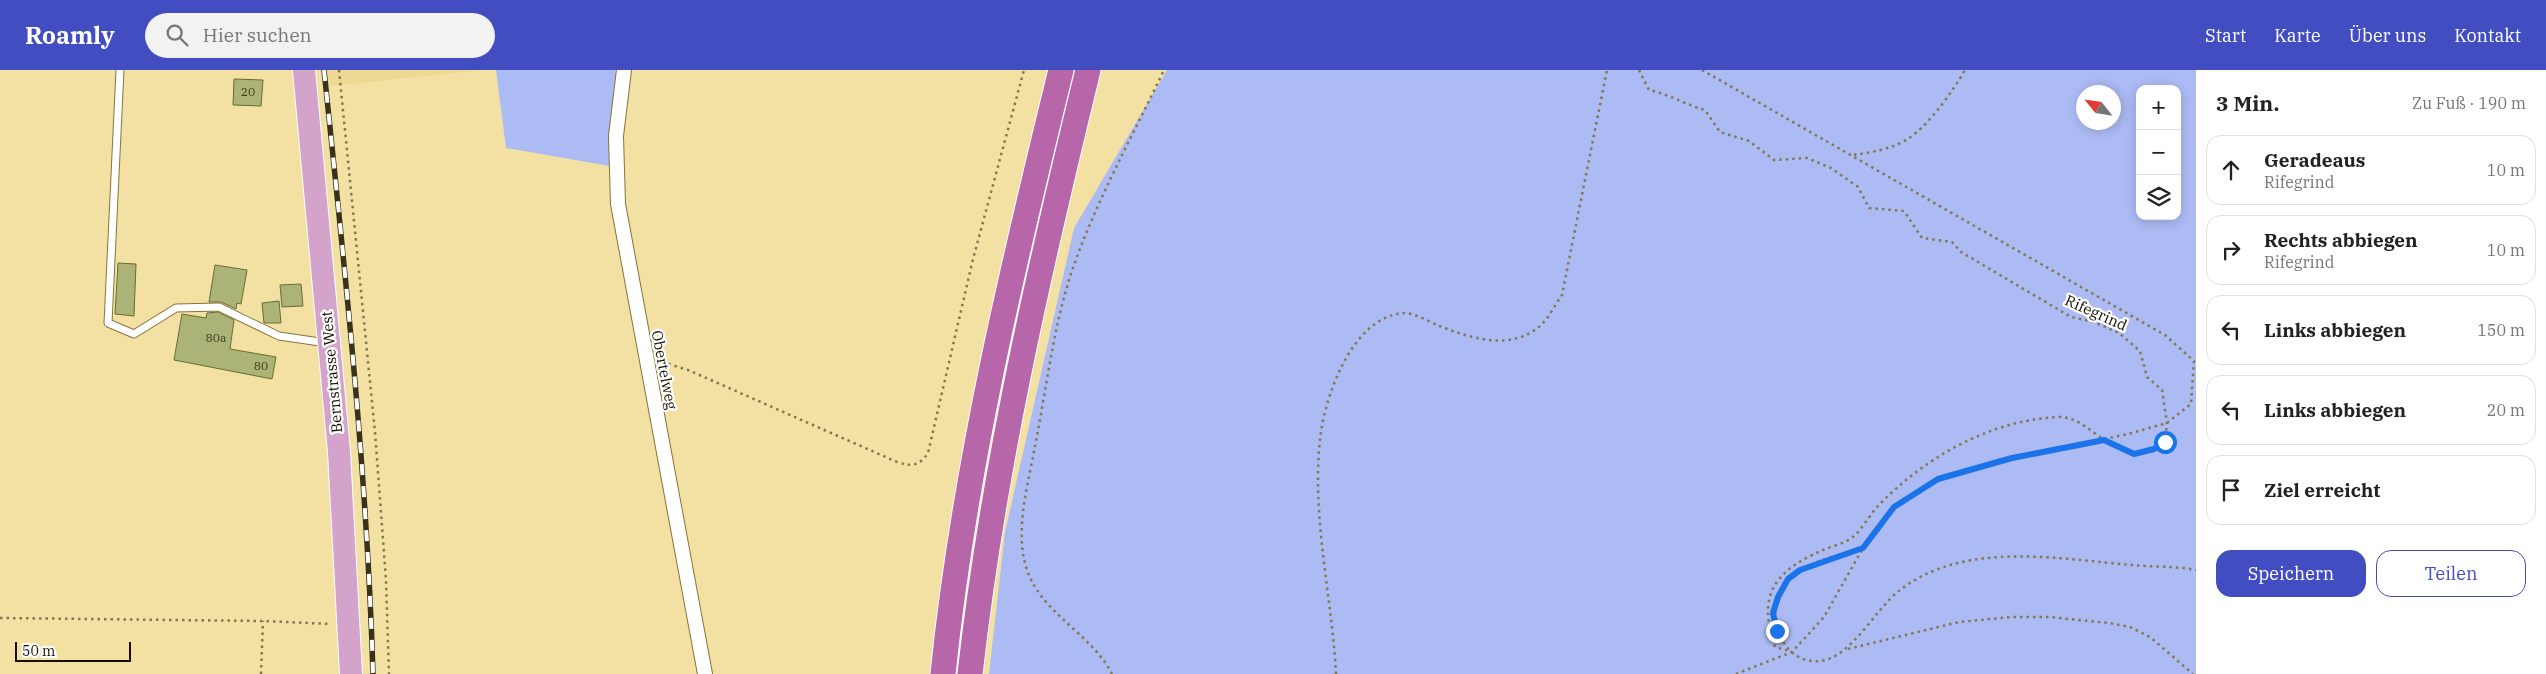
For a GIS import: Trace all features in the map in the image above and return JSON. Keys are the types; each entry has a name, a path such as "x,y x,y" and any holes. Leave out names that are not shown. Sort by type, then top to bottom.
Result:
{"highway":[{"path":"943,674 960,544 981,420 1014,263 1060,70"},
{"path":"970,674 988,540 1013,400 1042,261 1088,70"}],"main road":[{"name":"Bernstrasse West","path":"304,70 343,502 350,674"}],"street":[{"name":"Obertelweg","path":"624,70 616,136 616,185 623,240 705,674"}],"lane":[{"path":"120,70 108,323 134,334 176,308 219,307 279,336 329,343"}],"path":[{"path":"339,70 375,432 386,580 389,674"},
{"path":"646,363 667,363 688,370 897,462 913,466 922,463 928,453 973,259 1024,70"},
{"path":"1112,674 1090,642 1053,608 1037,589 1025,559 1022,524 1056,338 1075,263 1164,70"},
{"path":"1336,674 1318,482 1321,431 1337,378 1352,348 1375,322 1406,313 1475,339 1517,340 1543,323 1562,295 1607,70"},
{"name":"Rifegrind","path":"1639,70 1649,90 1663,93 1688,106 1705,110 1720,132 1749,141 1774,160 1807,158 1831,168 1858,187 1869,208 1904,211 1922,238 1952,242 1961,252 2071,317 2094,322 2120,333 2140,351 2148,377 2162,390 2167,423 2165,442 2148,451 2134,454 2104,440 2083,423 2059,417 2022,423 1978,437 1945,452 1910,477 1877,507 1853,538 1790,566 1776,582 1767,606 1771,634 1775,647 1792,652"},
{"path":"1702,70 2165,335 2194,362 2191,404 2167,423 2104,440 2012,458 1938,479 1894,507 1863,548 1824,617 1792,652 1736,674"},
{"path":"1852,156 1883,150 1909,138 1953,91 1965,70"},
{"path":"1863,548 1800,570 1788,579 1778,597 1773,613 1777,631 1792,652 1805,660 1820,661 1846,649 1960,622 2012,617 2049,617 2130,627 2150,637 2193,674"},
{"path":"1846,649 1873,616 1900,590 1921,576 1952,565 1998,557 2033,556 2196,570"},
{"path":"0,618 264,620 349,625"},
{"path":"262,674 264,620"}],"shaded area":[{"path":"322,70 481,70 323,87"},
{"path":"496,70 624,70 615,167 506,148"},
{"path":"1167,70 2196,70 2196,674 989,674 1005,532 1074,228"}],"building":[{"path":"234,79 263,80 261,106 233,105"},
{"path":"118,263 136,264 134,316 115,314"},
{"path":"215,265 247,270 241,304 237,303 236,309 221,302 209,302"},
{"path":"301,284 303,306 282,307 280,285"},
{"path":"279,301 281,323 264,323 262,303"},
{"path":"218,312 234,320 230,349 276,357 272,379 174,360 182,314 206,318 207,313"}],"railway":[{"path":"324,70 360,447 366,523 373,674"}],"route":[{"path":"1777,631 1773,613 1778,597 1788,579 1800,570 1863,548 1894,507 1938,479 2012,458 2104,440 2134,454 2154,449 2165,442"}]}
